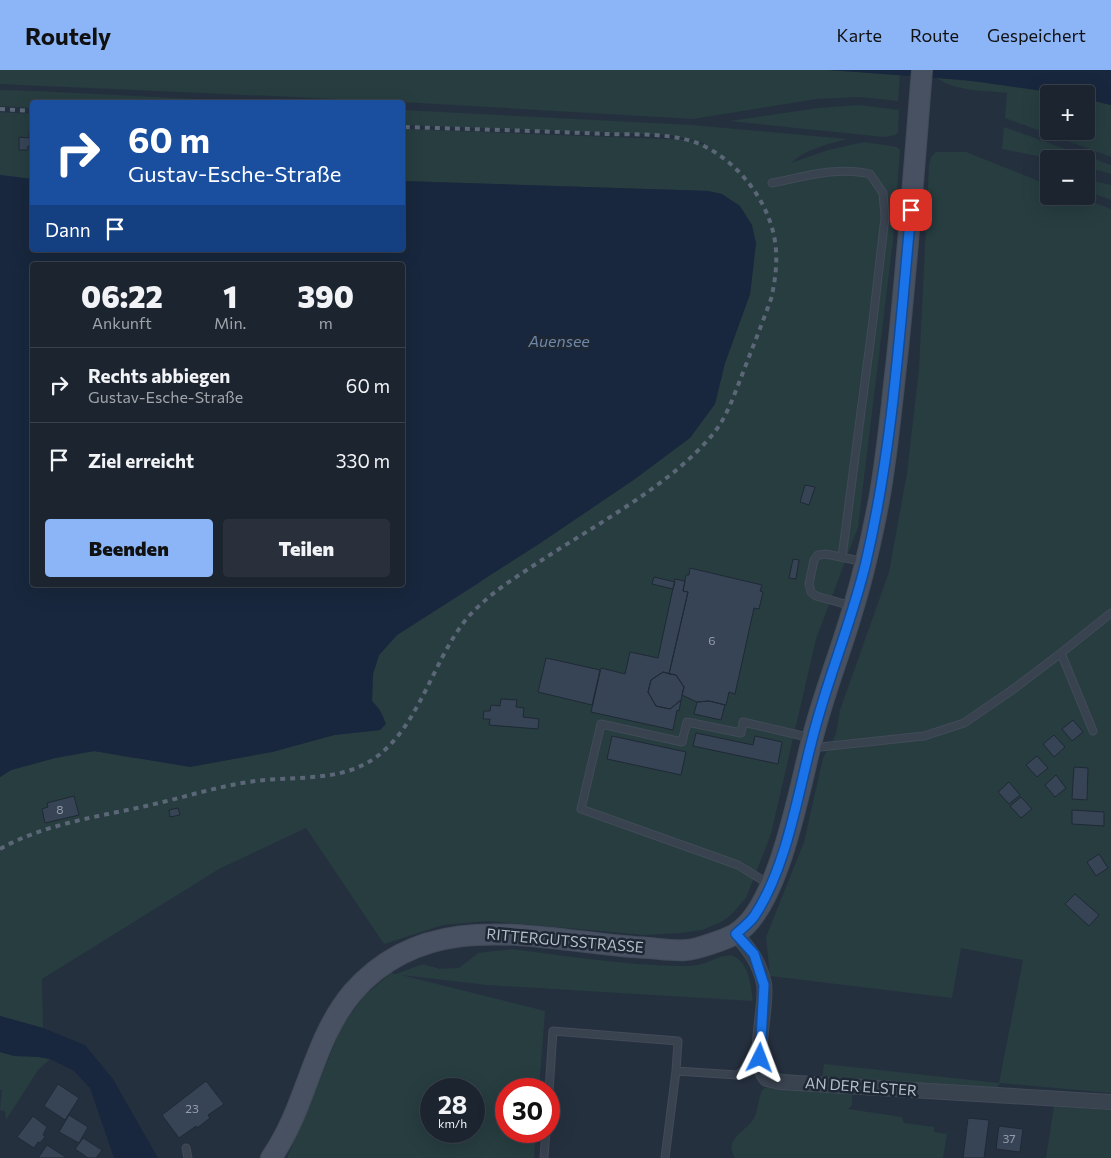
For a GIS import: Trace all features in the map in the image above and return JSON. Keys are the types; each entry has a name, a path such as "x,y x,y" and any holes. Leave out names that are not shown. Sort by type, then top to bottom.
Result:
{"main road":[{"path":"736,934 754,917 771,886 788,838 822,704 854,607 866,562 879,499 889,433 905,278 922,70"},
{"name":"RITTERGUTSSTRASSE","path":"271,1158 287,1131 318,1051 335,1017 352,994 372,973 392,959 416,947 459,935 509,934 621,947 689,950 736,934"}],"street":[{"name":"AN DER ELSTER","path":"736,934 754,954 764,985 760,1058 763,1075 767,1079 780,1082 1111,1102"}],"lane":[{"path":"772,183 842,171 859,171 870,174 883,193 885,217 842,557"},
{"path":"854,607 816,596 811,592 809,584 814,560 818,555 826,554 866,562"},
{"path":"771,886 738,865 582,810 601,724 682,742 687,722 741,733 744,722 811,744 924,736 964,723 1061,653 1111,613"},
{"path":"1061,653 1094,731"},
{"path":"550,1078 553,1031 678,1041 665,1158"},
{"path":"676,1071 737,1075 760,1058"},
{"path":"544,1158 545,1143"},
{"path":"186,1148 188,1158"}],"green space":[{"path":"0,70 829,70 900,75 898,101 859,97 817,99 693,119 405,102 405,100 357,100 0,84"},
{"path":"937,78 1003,84 1040,90 1040,131 1005,118 1007,93 961,88 945,83"},
{"path":"0,90 218,100 30,100 30,108 0,106"},
{"path":"1095,101 1111,105 1111,157 1065,140 1095,140"},
{"path":"859,105 899,110 898,132 895,135 884,137 729,121 818,108"},
{"path":"405,110 692,125 847,139 803,154 791,163 828,150 864,142 897,147 900,150 893,240 858,527 816,639 771,834 746,898 730,916 721,922 702,930 681,933 645,935 487,921 443,925 384,944 306,828 219,869 42,979 43,1028 0,1016 0,777 11,770 55,758 94,751 133,758 272,752 334,735 380,730 384,718 372,701 373,674 379,655 397,635 479,583 714,405 725,363 750,294 756,243 722,194 708,191 405,181 405,129 689,140 712,148 701,142 671,135 405,125"},
{"path":"0,112 30,114 30,179 0,175"},
{"path":"1004,127 1069,150 1040,150 1040,157 1002,149"},
{"path":"936,152 966,152 1040,181 1040,205 1095,205 1095,203 1111,209 1111,1093 1000,1083 994,1091 777,1075 771,1068 781,1073 822,1078 824,1064 999,1083 1023,960 961,948 952,998 770,976 766,937 804,842 823,758 836,734 840,710 889,572 907,473 919,369 929,165 931,157"},
{"path":"1095,159 1111,165 1111,174 1095,170"},
{"path":"1095,181 1111,185 1111,200 1095,194"},
{"path":"512,949 616,962 679,966 699,965 723,956 731,956 740,960 746,970 753,1001 487,985 401,975 545,1011 540,1078 495,1078 495,1143 535,1143 534,1158 287,1158 342,1026 364,996 391,973 396,974 423,964 440,969 459,968 478,953"},
{"path":"0,1052 50,1059 38,1070 6,1120 5,1111 0,1110 2,1090 0,1090"},
{"path":"768,1087 852,1093 852,1105 848,1109 902,1117 904,1123 934,1127 934,1132 947,1134 943,1158 735,1158 732,1151 734,1140 752,1121 761,1092"},
{"path":"1054,1106 1111,1110 1111,1158 1046,1158"}],"water":[{"path":"829,70 1111,70 1111,105 1095,101 1095,85 1040,85 1040,90 965,80"},
{"name":"Auensee","path":"0,175 30,179 30,252 405,252 405,181 708,191 722,194 740,206 752,225 756,243 750,294 725,363 715,404 690,438 635,479 539,544 397,635 379,655 373,674 372,701 379,709 386,724 380,730 334,735 272,752 190,767 94,751 55,758 11,770 0,777"},
{"path":"0,1016 43,1028 85,1045 113,1079 158,1158 114,1158 90,1088 74,1071 50,1059 14,1056 0,1052"}],"building":[{"path":"30,131 30,146 28,146 28,150 19,150 19,137 29,138"},
{"path":"805,485 815,487 809,505 800,502"},
{"path":"793,559 799,560 796,579 789,578"},
{"path":"690,568 762,585 760,591 763,592 759,609 754,608 735,694 729,692 726,705 709,701 697,702 682,695 684,687 676,675 669,674 688,592 683,591 686,575 689,575"},
{"path":"654,577 675,582 673,589 652,584"},
{"path":"675,579 685,581 683,591 688,592 669,674 663,672 651,680 648,692 656,706 670,709 681,700 673,730 591,712 601,668 625,674 630,652 658,658"},
{"path":"546,658 600,670 592,705 538,692"},
{"path":"663,672 676,675 684,687 681,700 670,709 656,706 648,692 651,680"},
{"path":"501,699 517,700 516,707 524,708 523,717 539,719 538,729 489,725 490,719 483,719 484,711 490,711 491,705 500,706"},
{"path":"709,701 725,705 721,720 694,714 697,702"},
{"path":"1073,720 1083,732 1072,741 1062,729"},
{"path":"696,733 753,745 755,736 782,742 778,764 693,746"},
{"path":"1054,735 1065,747 1054,757 1043,744"},
{"path":"612,736 686,752 681,775 607,759"},
{"path":"1037,756 1048,768 1037,777 1026,765"},
{"path":"1074,767 1088,768 1087,800 1072,799"},
{"path":"1056,775 1066,788 1055,797 1045,785"},
{"path":"1009,782 1020,795 1009,804 998,792"},
{"path":"74,796 79,815 45,823 42,809 48,807 47,803"},
{"path":"1021,797 1032,809 1021,818 1010,806"},
{"path":"178,808 180,815 170,817 169,810"},
{"path":"1072,810 1104,812 1104,826 1072,824"},
{"path":"1099,854 1108,868 1096,876 1087,862"},
{"path":"1075,894 1099,915 1089,926 1065,904"},
{"path":"206,1081 224,1104 208,1115 210,1118 197,1128 196,1126 179,1138 162,1115"},
{"path":"58,1084 79,1098 65,1120 44,1106"},
{"path":"69,1115 88,1127 79,1143 59,1132"},
{"path":"33,1116 47,1127 43,1135 45,1137 34,1148 17,1137"},
{"path":"968,1118 989,1120 984,1158 963,1158"},
{"path":"999,1126 1023,1129 1020,1152 996,1149"},
{"path":"83,1138 102,1150 96,1158 88,1158 75,1149"},
{"path":"47,1145 67,1158 38,1158"}],"railway":[{"path":"0,109 30,111"},
{"path":"0,849 34,833 71,822 241,783 316,777 340,773 351,770 373,759 392,743 407,724 455,635 477,608 513,579 633,502 677,470 713,434 726,413 771,299 775,281 776,262 774,234 769,218 753,189 731,164 704,146 681,138 668,136 405,127"}],"route":[{"path":"760,1058 764,985 754,954 736,934 754,917 771,886 788,838 812,738 854,607 866,562 879,499 889,433 911,210"}]}
